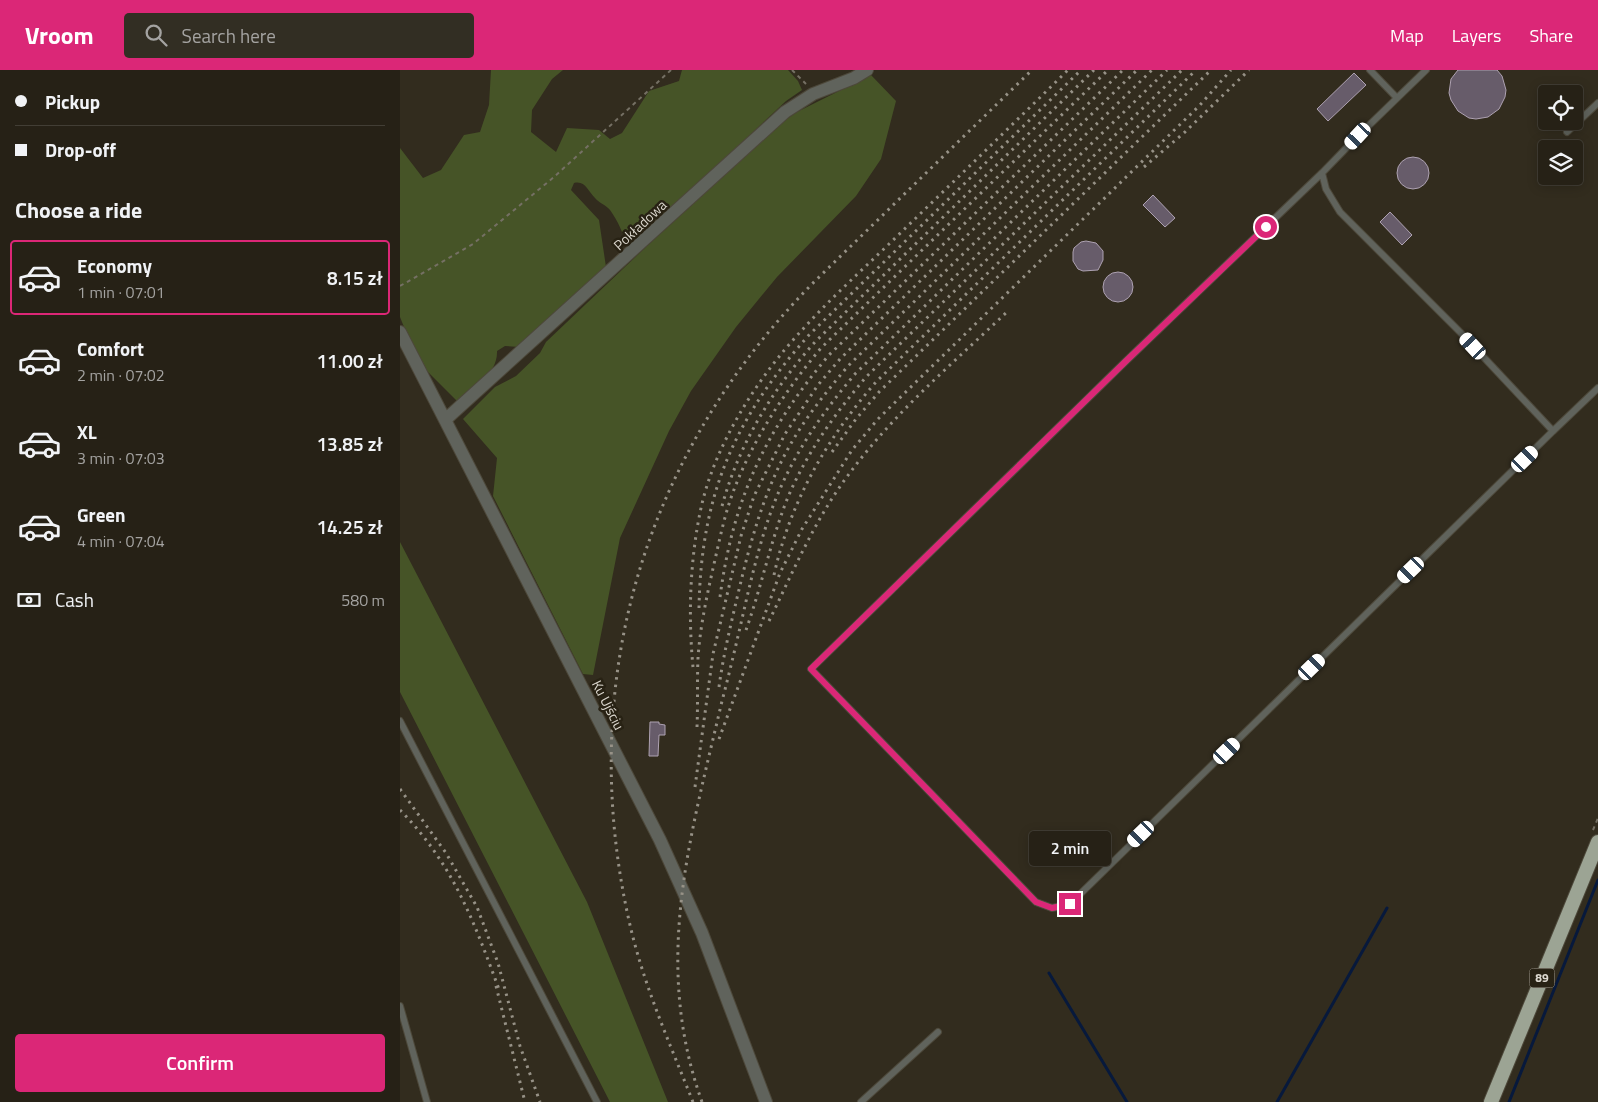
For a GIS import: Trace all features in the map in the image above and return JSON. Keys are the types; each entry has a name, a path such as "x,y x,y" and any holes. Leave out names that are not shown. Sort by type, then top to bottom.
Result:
{"highway":[{"name":"89","path":"1491,1102 1598,842"}],"street":[{"name":"Pokładowa","path":"445,420 785,112 813,94 854,78 867,70"},
{"name":"Ku Ujściu","path":"400,332 683,888 726,994 766,1102"}],"lane":[{"path":"1370,70 1397,98"},
{"path":"1426,70 811,669 1036,902 1052,908 1070,904 1598,388"},
{"path":"1567,132 1598,103"},
{"path":"1322,173 1326,189 1340,212 1460,332 1553,431"},
{"path":"400,722 597,1102"},
{"path":"400,1006 427,1102"},
{"path":"861,1102 938,1032"}],"path":[{"path":"400,286 474,244 554,177 671,70"},
{"path":"792,70 805,84"}],"green space":[{"path":"491,70 563,70 552,79 532,110 531,132 556,152 567,128 599,130 610,139 622,133 649,91 679,81 682,70 788,70 798,81 802,90 786,101 657,222 627,246 620,227 610,210 597,200 584,185 578,182 574,183 571,190 599,220 606,267 520,347 505,346 497,351 494,366 484,380 459,403 418,362 400,317 400,148 423,178 441,170 464,135 480,132 489,105"},
{"path":"871,75 896,101 881,159 856,196 777,277 736,327 691,391 669,431 620,538 593,675 583,674 493,496 497,458 463,419 495,387 516,376 540,353 546,342 647,246 784,121 797,112"},
{"path":"400,542 587,902 668,1102 610,1102 400,692"}],"building":[{"path":"1458,70 1497,70 1502,76 1506,90 1499,109 1488,117 1476,119 1469,118 1458,111 1449,93 1451,79"},
{"path":"1354,73 1366,85 1328,121 1317,109"},
{"path":"1413,157 1425,161 1429,173 1425,185 1413,189 1401,185 1397,173 1401,161"},
{"path":"1153,195 1175,218 1165,227 1143,205"},
{"path":"1390,212 1412,235 1402,245 1380,222"},
{"path":"1081,242 1096,243 1103,251 1103,260 1098,270 1083,271 1078,269 1073,261 1074,248"},
{"path":"1118,272 1129,276 1133,287 1129,298 1118,302 1107,298 1103,287 1107,276"},
{"path":"650,722 659,722 659,724 665,725 665,735 659,735 658,756 649,756"}],"waterway":[{"path":"1509,1102 1598,880"},
{"path":"1277,1102 1387,908"},
{"path":"1049,973 1127,1102"}],"railway":[{"path":"693,1102 658,1015 636,948 630,925 615,836 611,748 619,662 637,579 666,498 705,421 755,349 815,281 1032,70"},
{"path":"693,667 691,587 697,527 708,484 717,460 740,412 770,368 813,318 1068,70"},
{"path":"699,608 701,567 706,529 715,494 742,428 760,397 809,335 1081,70"},
{"path":"722,506 738,461 759,419 799,360 815,342 1094,70"},
{"path":"697,727 700,635 706,599 721,535 731,496 743,468 772,414 821,348 1108,70"},
{"path":"720,597 726,562 743,497 770,439 806,383 829,355 1123,70"},
{"path":"695,787 713,654 741,536 754,496 785,434 818,385 840,359 1137,70"},
{"path":"719,687 737,598 759,517 783,459 806,420 848,366 1152,70"},
{"path":"702,1102 687,1050 680,1000 678,950 681,901 698,802 747,597 764,533 781,487 810,433 855,374 1167,70"},
{"path":"746,630 786,502 811,452 843,406 866,377 1182,70"},
{"path":"774,575 781,548 800,497 826,448 858,403 876,382 1196,70"},
{"path":"832,452 879,392 1211,70"},
{"path":"719,739 780,573 802,529 852,450 878,419 1200,105 1231,70"},
{"path":"1144,167 1185,132 1249,70"},
{"path":"769,621 815,527 849,474 905,409 1008,311"},
{"path":"400,789 446,853 477,907 498,963 520,1046 540,1102"},
{"path":"400,810 419,831 449,873 471,918 500,992"},
{"path":"496,986 525,1102"}],"route":[{"path":"1070,904 1052,908 1036,902 811,669 1266,227"}]}
